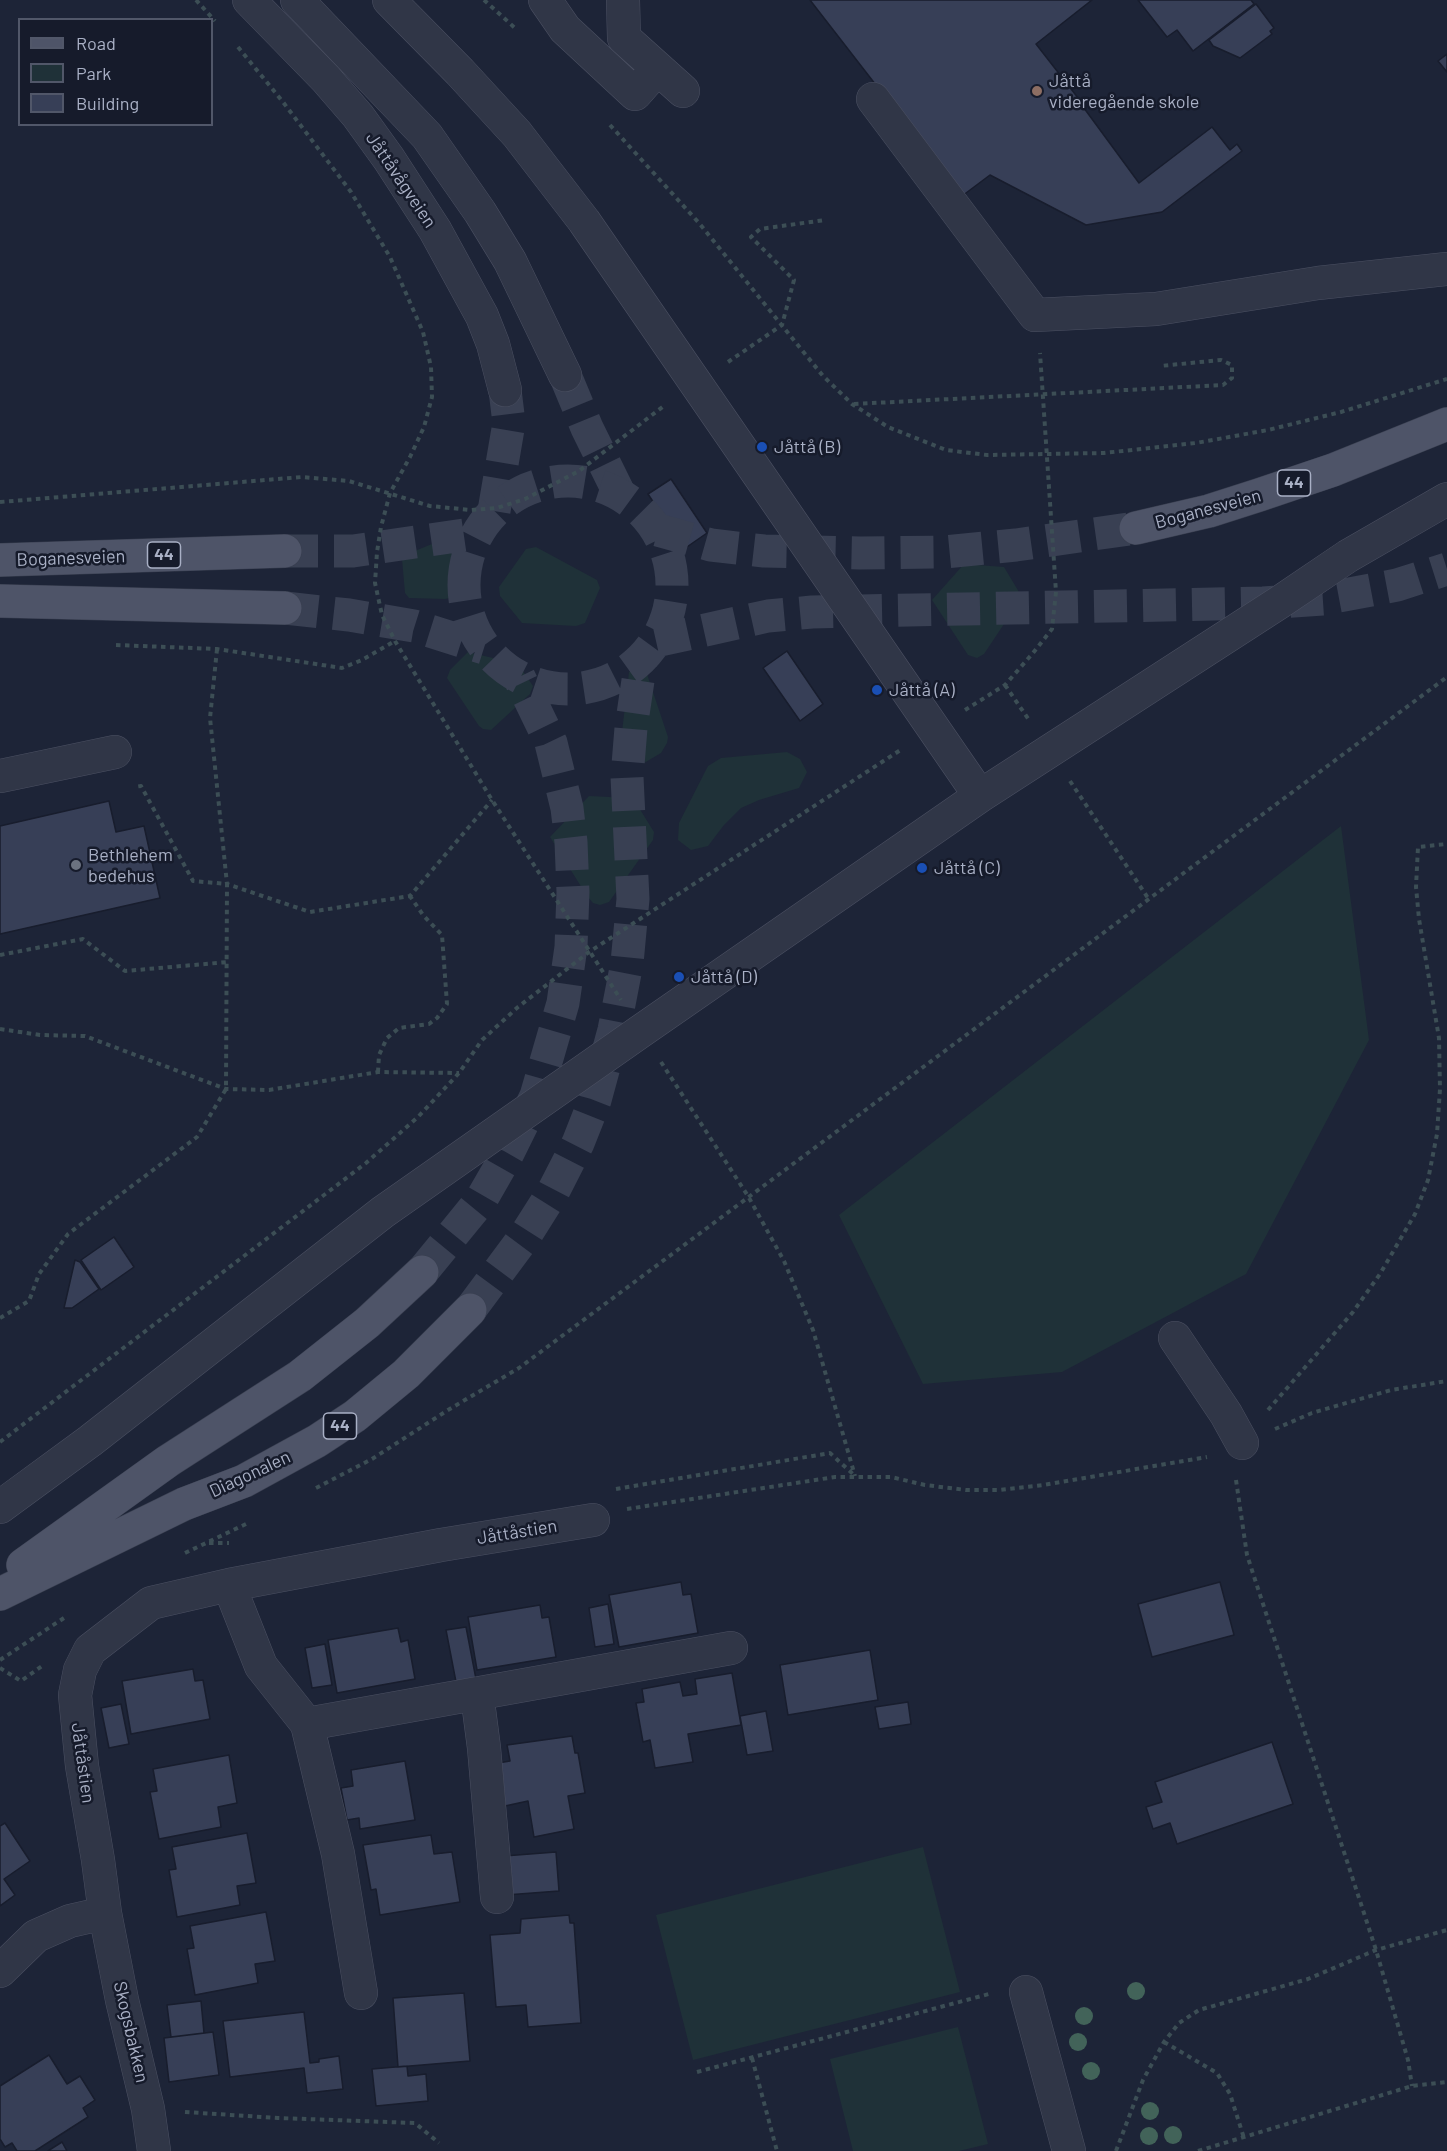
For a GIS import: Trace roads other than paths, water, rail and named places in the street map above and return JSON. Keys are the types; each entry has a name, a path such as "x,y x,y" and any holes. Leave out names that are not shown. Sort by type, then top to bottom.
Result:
{"main road":[{"name":"Boganesveien","path":"1136,528 1197,514 1259,495 1333,470 1447,424"},
{"name":"Boganesveien","path":"0,560 285,552"},
{"path":"0,602 285,608"},
{"path":"0,1582 168,1461 300,1376 367,1323 422,1272"},
{"name":"Diagonalen","path":"0,1594 184,1504 244,1480 317,1441 355,1416 406,1374 470,1310"}],"street":[{"name":"Jåttåvågveien","path":"249,0 326,79 358,116 435,230 482,316 493,344 506,390"},
{"path":"297,0 427,136 480,212 510,261 565,375"},
{"path":"389,0 517,134 584,221 980,796"},
{"path":"545,0 565,30 635,94 657,69"},
{"path":"623,0 624,38 683,91"},
{"path":"873,99 1037,329 1318,284 1447,269"},
{"path":"0,1507 90,1441 383,1212 980,796 1348,555 1447,499"},
{"path":"0,776 115,752"},
{"path":"1175,1338 1226,1414 1242,1443"},
{"name":"Jåttåstien","path":"105,1913 75,1695 80,1670 90,1650 151,1603 229,1585 429,1547 593,1520"},
{"path":"229,1585 261,1666 307,1724 338,1854 361,1993"},
{"path":"307,1724 731,1648"},
{"path":"477,1694 497,1897"},
{"path":"0,1971 36,1936 70,1921 105,1913"},
{"name":"Skogsbakken","path":"105,1913 122,2000 148,2109 154,2151"},
{"path":"1026,1992 1069,2151"}],"tunnel":[{"path":"565,375 587,428 619,493"},
{"path":"494,511 509,423 505,390"},
{"path":"558,481 578,481 598,485 617,493 642,511 655,527 664,545 672,575 672,585 668,615 664,625 655,643 642,659 626,672 598,685 578,689 558,689 538,685 519,677 502,666 487,651 468,615 464,595 464,575 468,555 476,536 487,519 502,504 538,485 558,481"},
{"path":"658,530 711,545 764,551 860,553 944,552 1016,545 1136,528"},
{"path":"285,551 353,551 478,533"},
{"path":"656,641 768,616 812,612 1263,603 1323,599 1397,585 1447,569"},
{"path":"285,608 349,615 414,626 484,648"},
{"path":"470,1310 525,1236 554,1190 578,1143 595,1100 614,1030 627,963 633,899 627,777 631,728 641,660"},
{"path":"422,1272 481,1200 508,1153 536,1096 563,1003 571,947 573,892 567,808 551,743 519,677"}],"place":[{"name":"Jåttå videregående skole","path":"1037,91"},
{"name":"Jåttå (B)","path":"762,447"},
{"name":"Jåttå (A)","path":"877,690"},
{"name":"Bethlehem bedehus","path":"76,865"},
{"name":"Jåttå (C)","path":"922,868"},
{"name":"Jåttå (D)","path":"679,977"}]}
